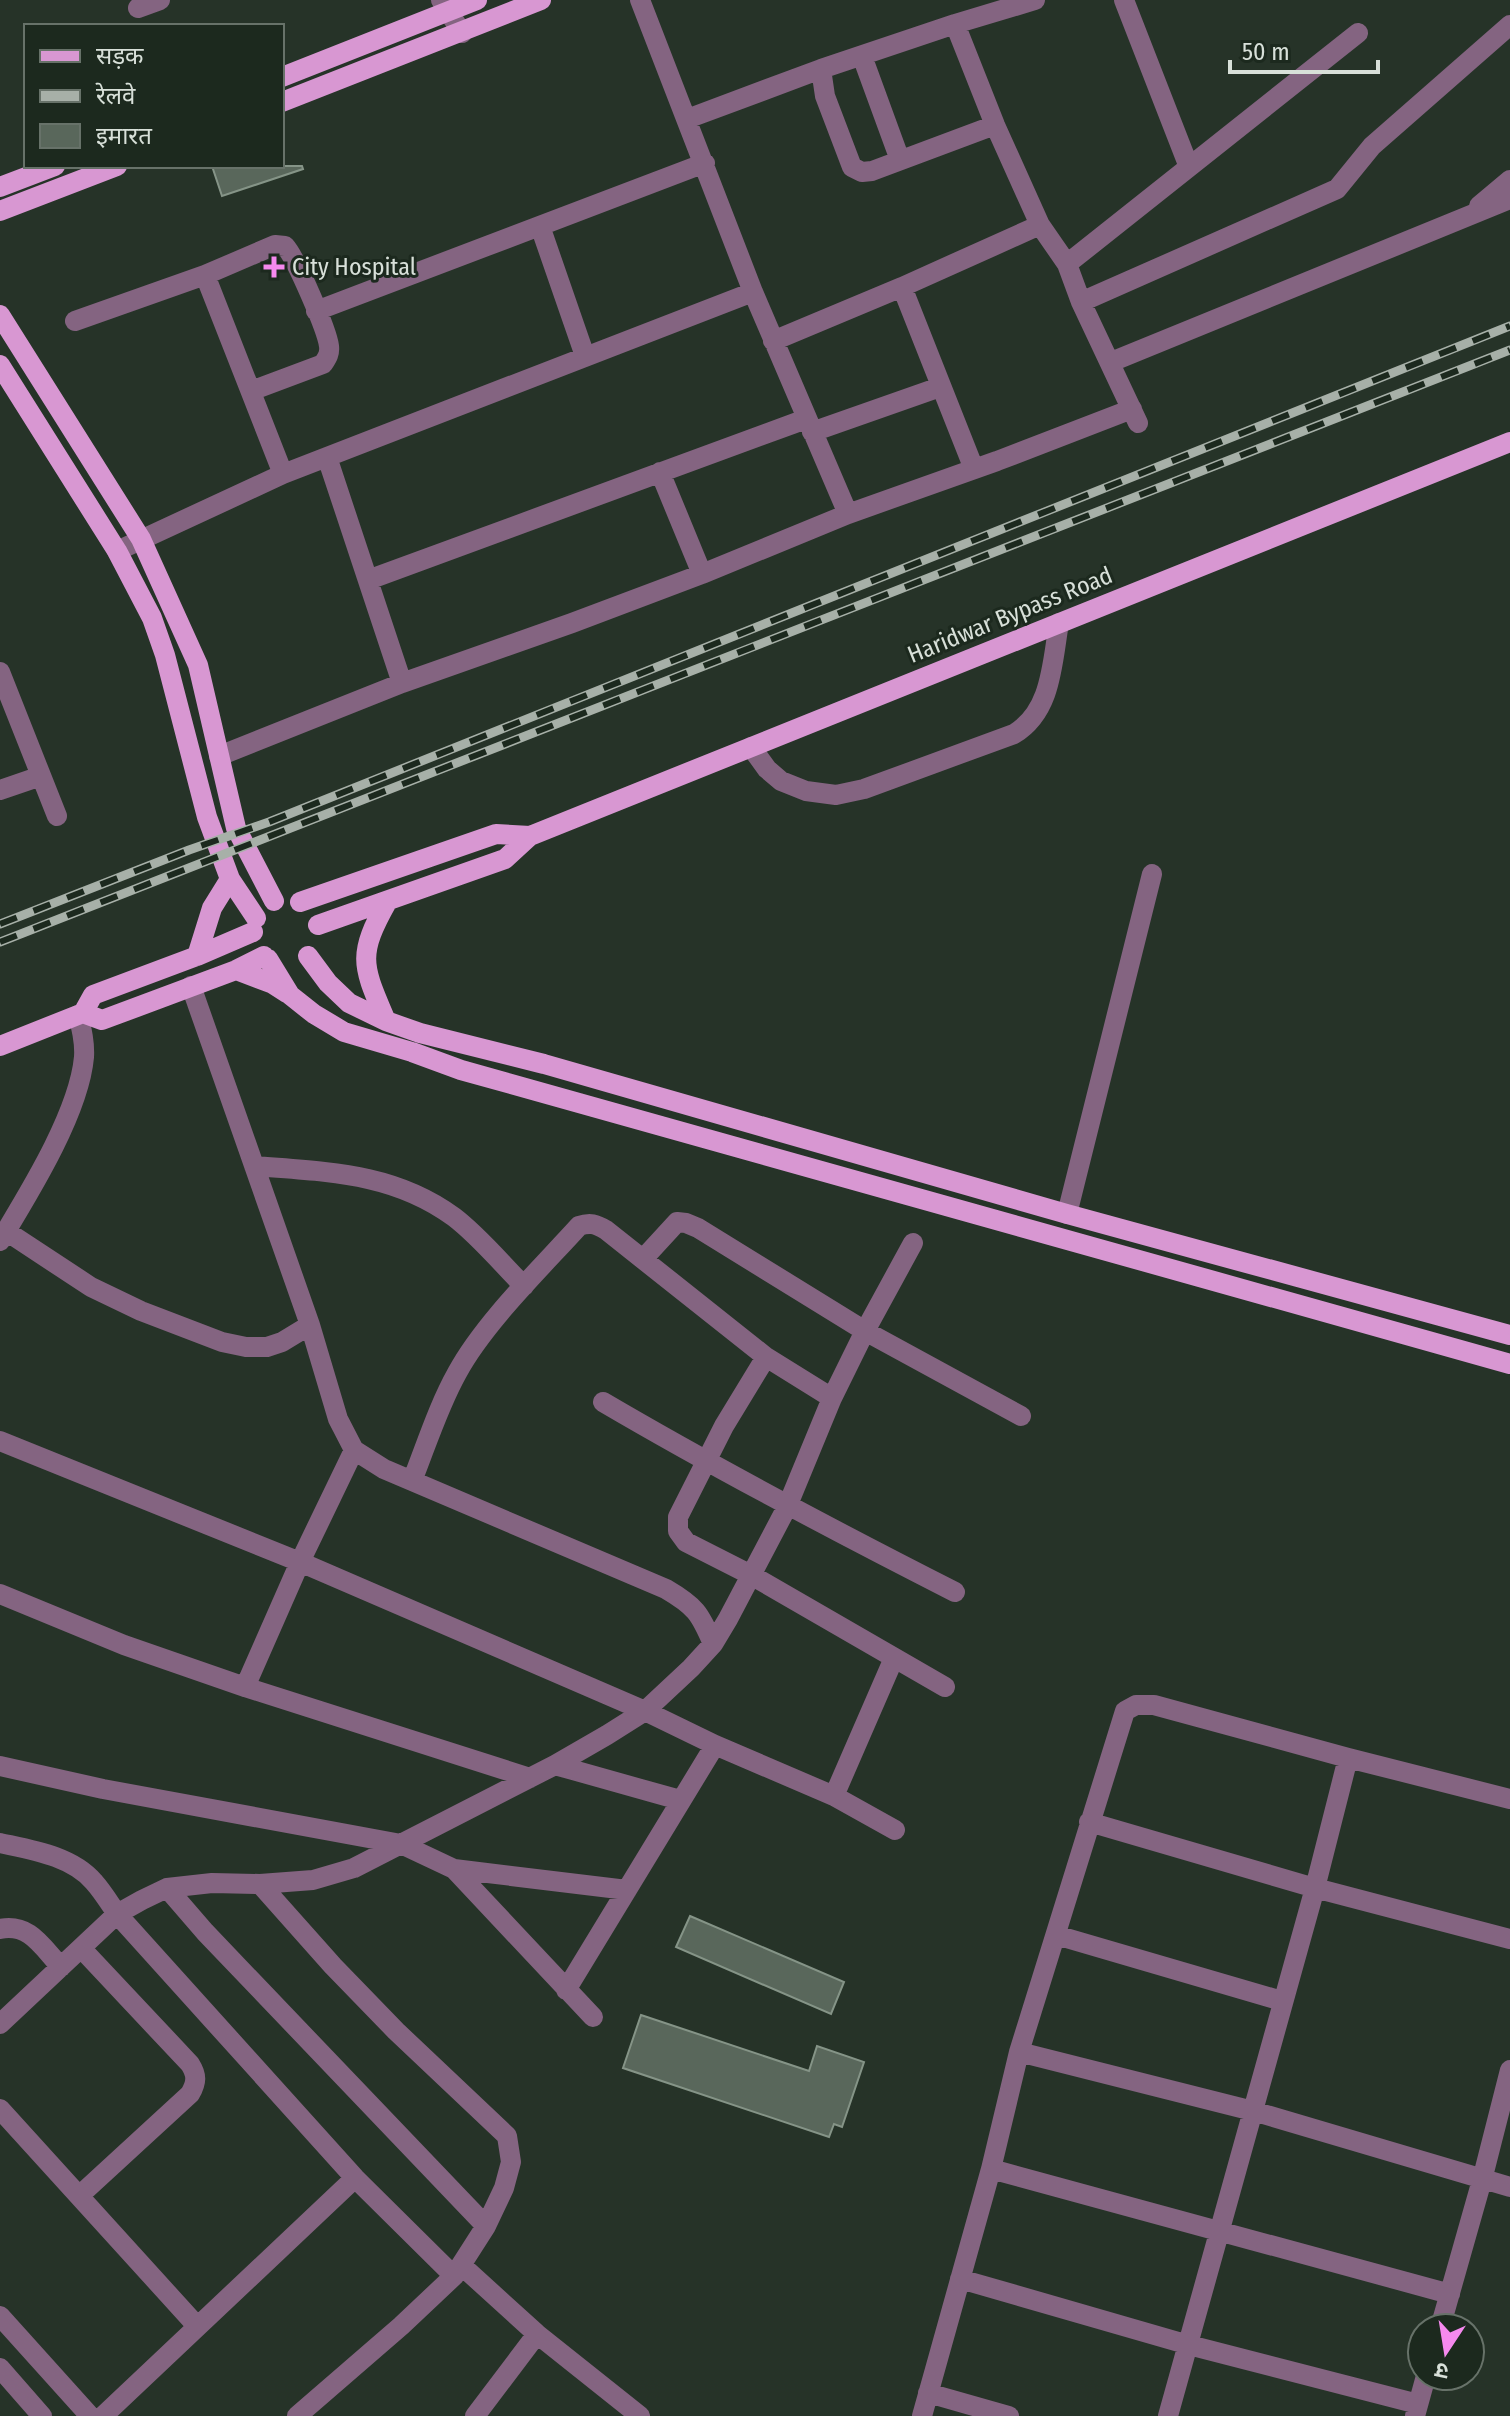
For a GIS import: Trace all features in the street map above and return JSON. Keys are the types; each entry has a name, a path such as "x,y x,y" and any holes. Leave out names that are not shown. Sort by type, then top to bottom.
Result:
{"main road":[{"path":"284,76 445,6 477,0"},
{"path":"284,101 462,33 534,1"},
{"path":"0,187 50,168"},
{"path":"0,211 112,168"},
{"path":"0,315 141,539 198,665 236,828 274,901"},
{"path":"0,365 6,384 117,551 152,618 207,817 230,879 254,925 257,947 290,995"},
{"name":"Haridwar Bypass Road","path":"318,925 505,859 530,836 1510,442"},
{"name":"Haridwar Bypass Road","path":"300,902 496,834 530,836"},
{"path":"197,956 212,908 230,879"},
{"path":"0,1046 80,1014 93,995 197,956 254,925 263,908 274,901 288,899 300,902 310,909 318,925 317,942 301,961 284,964 266,957 102,1020 80,1014"},
{"path":"386,1021 364,962 370,932 387,902"},
{"path":"308,956 328,983 349,1003 420,1033 544,1064 1067,1214 1510,1335"},
{"path":"236,970 273,984 344,1032 461,1070 1510,1364"}],"street":[{"path":"138,8 160,0"},
{"path":"640,0 753,292 848,514"},
{"path":"687,119 955,24 980,8 1035,0"},
{"path":"1124,0 1189,167"},
{"path":"445,6 462,33"},
{"path":"219,756 402,683 702,574 848,514 1135,416 1081,302 1067,264 1040,225 995,125 955,24"},
{"path":"1081,302 1337,189 1372,146 1510,25"},
{"path":"1067,264 1358,33"},
{"path":"862,56 900,160"},
{"path":"821,69 825,96 852,167 862,172 995,125"},
{"path":"316,311 705,163"},
{"path":"1467,216 1510,180"},
{"path":"1111,362 1510,199"},
{"path":"773,341 1040,225"},
{"path":"540,226 585,356"},
{"path":"75,321 205,275 275,245 285,246 292,254 316,311 329,345 329,355 323,364 251,391"},
{"path":"205,275 283,474"},
{"path":"902,287 974,469"},
{"path":"117,551 283,474 753,292"},
{"path":"368,580 660,472 940,387"},
{"path":"327,457 402,683"},
{"path":"660,472 702,574"},
{"path":"751,747 767,769 781,781 806,791 836,795 864,789 1014,734 1027,727 1039,712 1046,694 1059,623"},
{"path":"2,684 57,816"},
{"path":"0,790 41,776"},
{"path":"1067,1214 1152,874"},
{"path":"191,986 310,1325 338,1419 354,1450 384,1469 666,1589 689,1602 703,1620 713,1644"},
{"path":"80,1014 84,1037 81,1080 44,1164 3,1236 91,1287 141,1311 222,1342 267,1347 310,1325"},
{"path":"254,1166 350,1174 391,1183 424,1197 456,1218 524,1286"},
{"path":"643,1259 677,1222 686,1223 865,1331 1021,1416"},
{"path":"412,1481 457,1372 486,1330 524,1286 579,1226 587,1223 606,1230 766,1357 832,1398"},
{"path":"0,2024 117,1914 167,1888 212,1883 260,1884 313,1880 354,1868 555,1765 645,1711 713,1644 787,1507 832,1398 913,1243"},
{"path":"766,1357 724,1426 678,1517 678,1531 686,1542 751,1575 945,1687"},
{"path":"603,1402 787,1507 955,1592"},
{"path":"1,1445 300,1562 834,1796 895,1830"},
{"path":"245,1687 354,1450"},
{"path":"0,1594 124,1645 530,1778"},
{"path":"834,1796 894,1658"},
{"path":"922,2416 991,2169 1019,2052 1125,1711 1136,1705 1154,1705 1510,1799"},
{"path":"566,1990 715,1745"},
{"path":"1168,2416 1315,1888 1348,1758"},
{"path":"555,1765 680,1800"},
{"path":"0,1766 103,1789 401,1844 454,1869 627,1890"},
{"path":"1089,1822 1315,1888 1510,1939"},
{"path":"0,1843 37,1851 68,1863 93,1880 117,1914 355,2178 458,2270 640,2416"},
{"path":"454,1869 593,2017"},
{"path":"260,1884 385,2020 507,2136 511,2162 504,2188 486,2226 458,2270 401,2326 297,2416"},
{"path":"167,1888 205,1932 486,2226"},
{"path":"0,1929 11,1927 31,1935 61,1967"},
{"path":"1056,1935 1282,2001"},
{"path":"79,2196 190,2094 196,2084 190,2064 81,1948"},
{"path":"1019,2052 1253,2111 1510,2187"},
{"path":"1445,2312 1510,2070"},
{"path":"0,2109 197,2326"},
{"path":"991,2169 1450,2294"},
{"path":"103,2416 355,2178"},
{"path":"960,2279 1416,2410"},
{"path":"0,2316 90,2416"},
{"path":"475,2416 537,2334"},
{"path":"0,2368 42,2416"},
{"path":"928,2393 1009,2416"}],"building":[{"path":"302,166 303,169 222,196 213,168"},
{"path":"690,1916 844,1982 831,2014 676,1947"},
{"path":"641,2015 809,2071 817,2046 864,2062 842,2127 834,2124 829,2137 623,2068"}],"railway":[{"path":"0,924 269,822 1510,326"},
{"path":"0,942 1510,350"}],"place":[{"name":"City Hospital","path":"274,267"}]}
